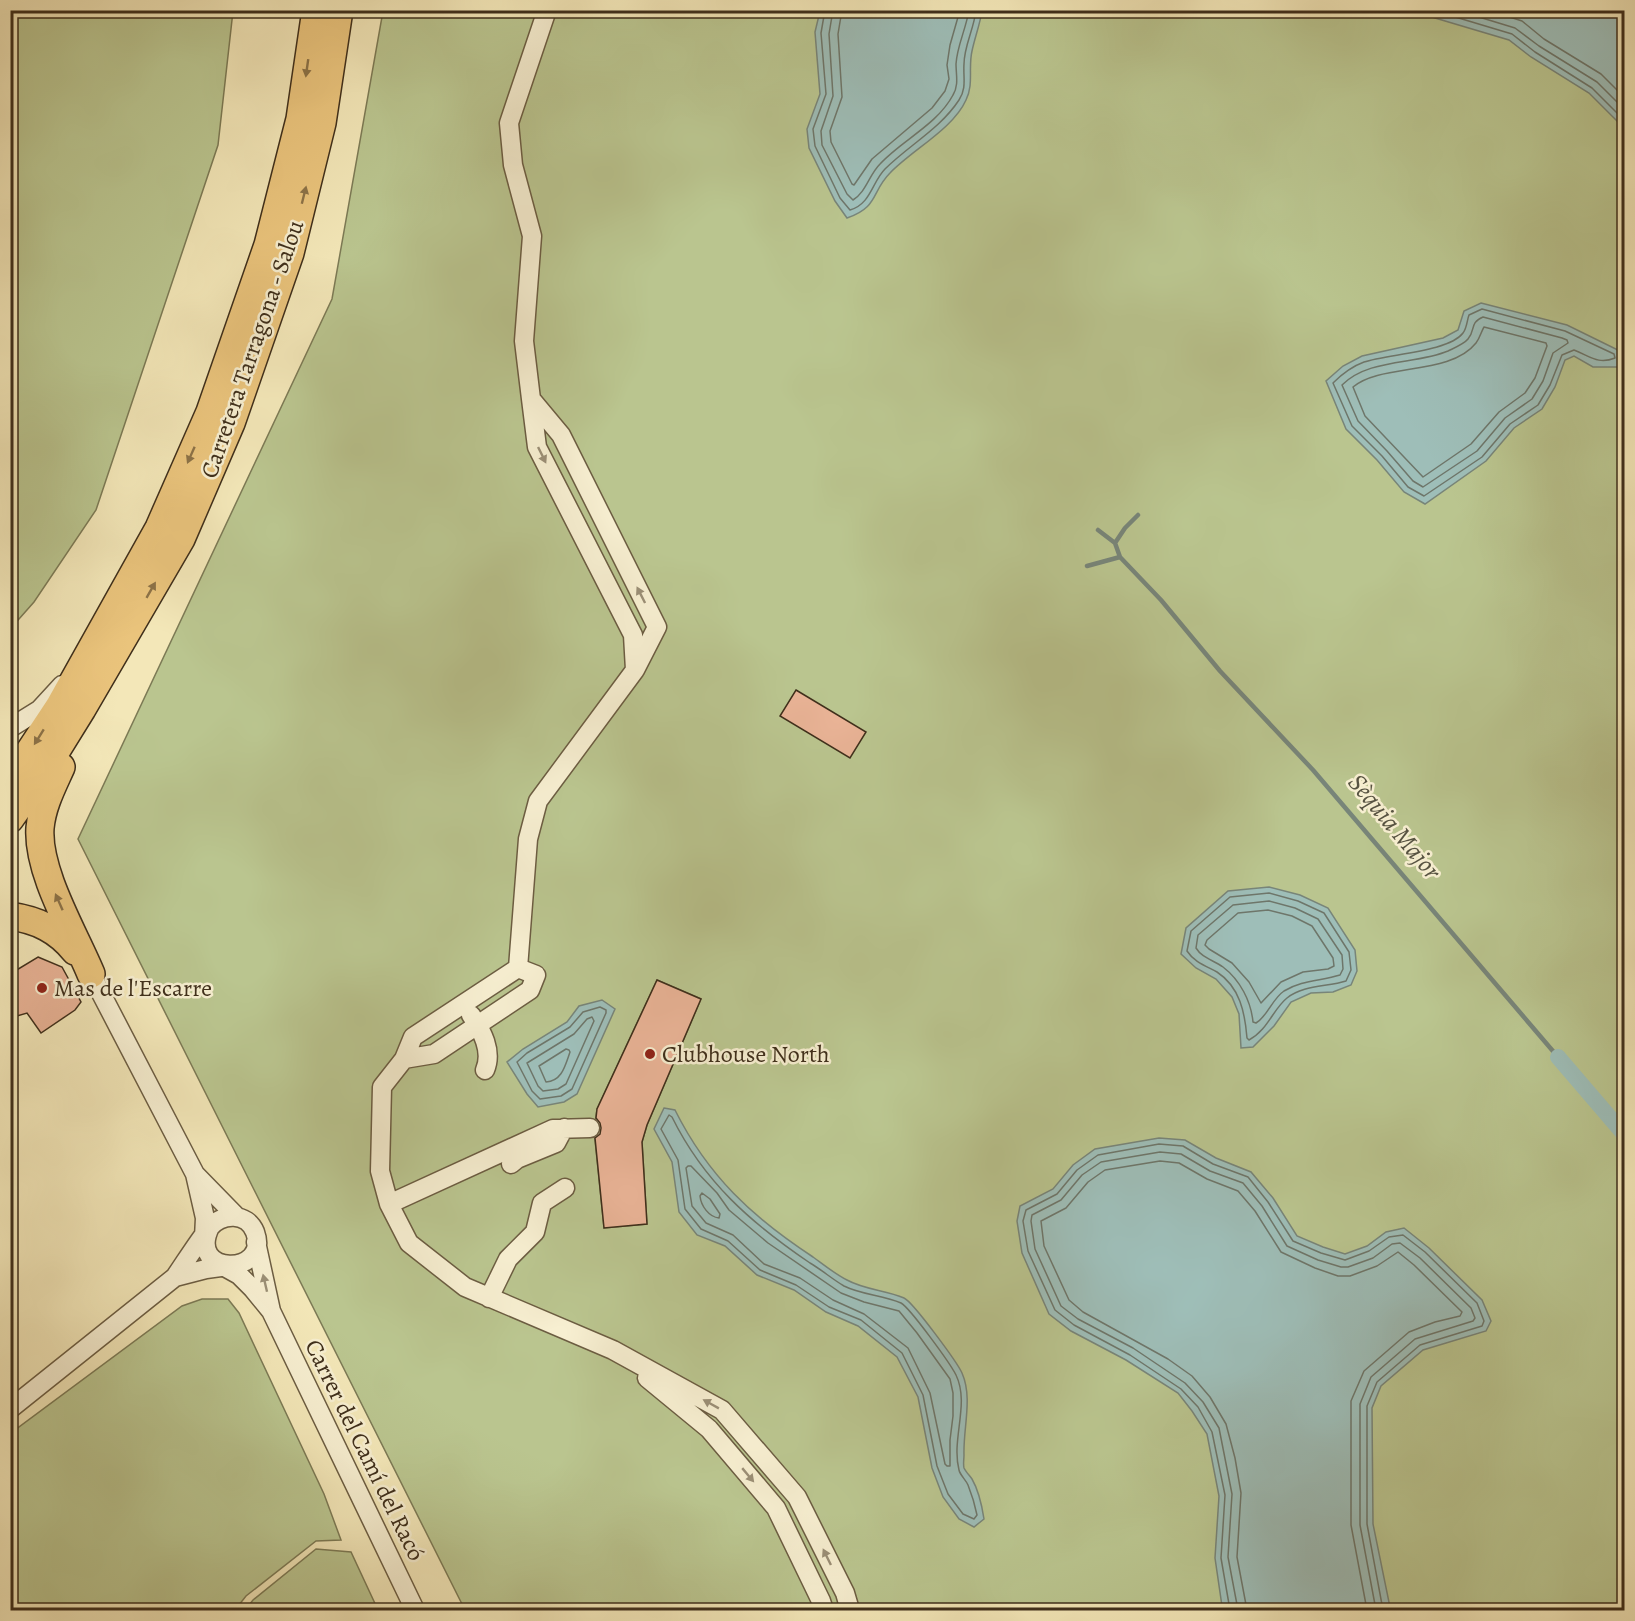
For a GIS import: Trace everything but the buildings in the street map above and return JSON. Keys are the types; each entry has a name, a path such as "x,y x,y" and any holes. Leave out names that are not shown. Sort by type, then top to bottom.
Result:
{"highway":[{"name":"Carretera Tarragona - Salou","path":"10,781 59,706 159,528 210,412 268,245 300,119 316,10"},
{"name":"Carretera Tarragona - Salou","path":"10,819 77,718 181,539 231,423 290,253 322,123 339,10"},
{"path":"91,974 50,882 40,841 40,826 49,792 66,757 117,673 128,629"},
{"path":"10,915 37,921 52,928 65,939 91,974"}],"street":[{"path":"547,10 509,123 513,165 532,236 524,341 537,447 633,635 635,670"},
{"path":"531,399 561,435 657,627"},
{"path":"633,635 657,627"},
{"path":"518,968 528,839 538,801 635,670 657,627"},
{"path":"10,728 39,710 87,657"},
{"path":"518,968 413,1037 404,1059 382,1087 380,1171 388,1204 409,1243 465,1287 613,1350 722,1410 797,1497 845,1593 850,1611"},
{"path":"404,1059 434,1054 530,990 536,975 518,968"},
{"path":"91,974 195,1174 212,1259 224,1266"},
{"path":"464,1003 485,1037 489,1061 485,1070"},
{"path":"511,1164 556,1143 564,1128"},
{"path":"388,1204 554,1129 590,1128"},
{"path":"175,1278 206,1269 236,1266 245,1262 251,1256 256,1241 251,1226 237,1217 195,1174"},
{"path":"489,1298 508,1259 535,1232 542,1203 565,1188"},
{"path":"10,1409 175,1278 206,1235 222,1218 237,1217"},
{"name":"Carrer del Camí del Racó","path":"256,1241 271,1311"},
{"name":"Carrer del Camí del Racó","path":"224,1266 239,1275 271,1311 416,1611"},
{"path":"613,1350 709,1429 776,1508 824,1611"}],"green space":[{"path":"11,10 233,11 218,145 96,510 34,602 11,628"},
{"path":"383,11 1624,11 1624,1610 465,1610 78,839 332,299","holes":["657,980 701,999 647,1125 642,1142 647,1224 604,1228 594,1130 597,1109"]},
{"path":"202,1299 228,1299 239,1313 324,1494 341,1540 316,1541 246,1596 235,1610 11,1610 11,1433 182,1306"},
{"path":"316,1549 351,1552 378,1610 245,1610 253,1600"}],"water":[{"path":"820,11 982,11 971,57 970,88 960,111 942,130 890,173 865,209 847,218 835,201 809,148 807,129 820,94 815,32"},
{"path":"1416,11 1624,11 1624,128 1589,93 1531,57 1509,40"},
{"path":"1481,303 1567,325 1624,353 1624,367 1593,367 1574,356 1565,360 1555,387 1542,409 1514,428 1486,461 1425,504 1404,492 1377,460 1346,429 1326,381 1343,366 1362,356 1443,338 1458,330 1464,311"},
{"path":"1269,887 1300,895 1328,908 1355,950 1357,971 1351,985 1333,992 1311,993 1291,1002 1274,1026 1253,1047 1241,1048 1239,1014 1232,997 1216,979 1196,968 1181,954 1186,928 1228,891"},
{"path":"602,1000 615,1009 577,1094 564,1102 538,1107 507,1062 523,1049 567,1022 579,1006"},
{"path":"664,1108 675,1110 688,1134 717,1175 770,1226 843,1278 861,1286 904,1298 934,1333 962,1373 965,1383 967,1403 964,1466 977,1488 984,1519 974,1527 959,1519 943,1497 932,1468 918,1397 897,1357 858,1326 826,1312 794,1290 757,1275 725,1246 697,1235 679,1212 672,1162 654,1129"},
{"path":"1159,1138 1185,1140 1216,1158 1251,1172 1273,1198 1297,1236 1323,1247 1345,1254 1367,1246 1386,1232 1404,1228 1429,1248 1482,1300 1491,1321 1486,1331 1423,1350 1381,1386 1372,1408 1373,1524 1390,1607 1388,1610 1227,1610 1222,1606 1215,1558 1219,1496 1207,1434 1178,1393 1126,1360 1071,1331 1049,1314 1022,1253 1017,1221 1020,1206 1053,1189 1073,1165 1095,1149"}],"waterway":[{"name":"Sèquia Major","path":"1138,515 1115,543 1120,557 1161,600 1220,671 1313,770 1558,1057"},
{"name":"Sèquia Major","path":"1098,530 1115,543"},
{"name":"Sèquia Major","path":"1087,566 1120,557"},
{"name":"Sèquia Major","path":"1558,1057 1624,1134"}],"place":[{"name":"Mas de l'Escarre","path":"42,988"},
{"name":"Clubhouse North","path":"650,1054"}]}
